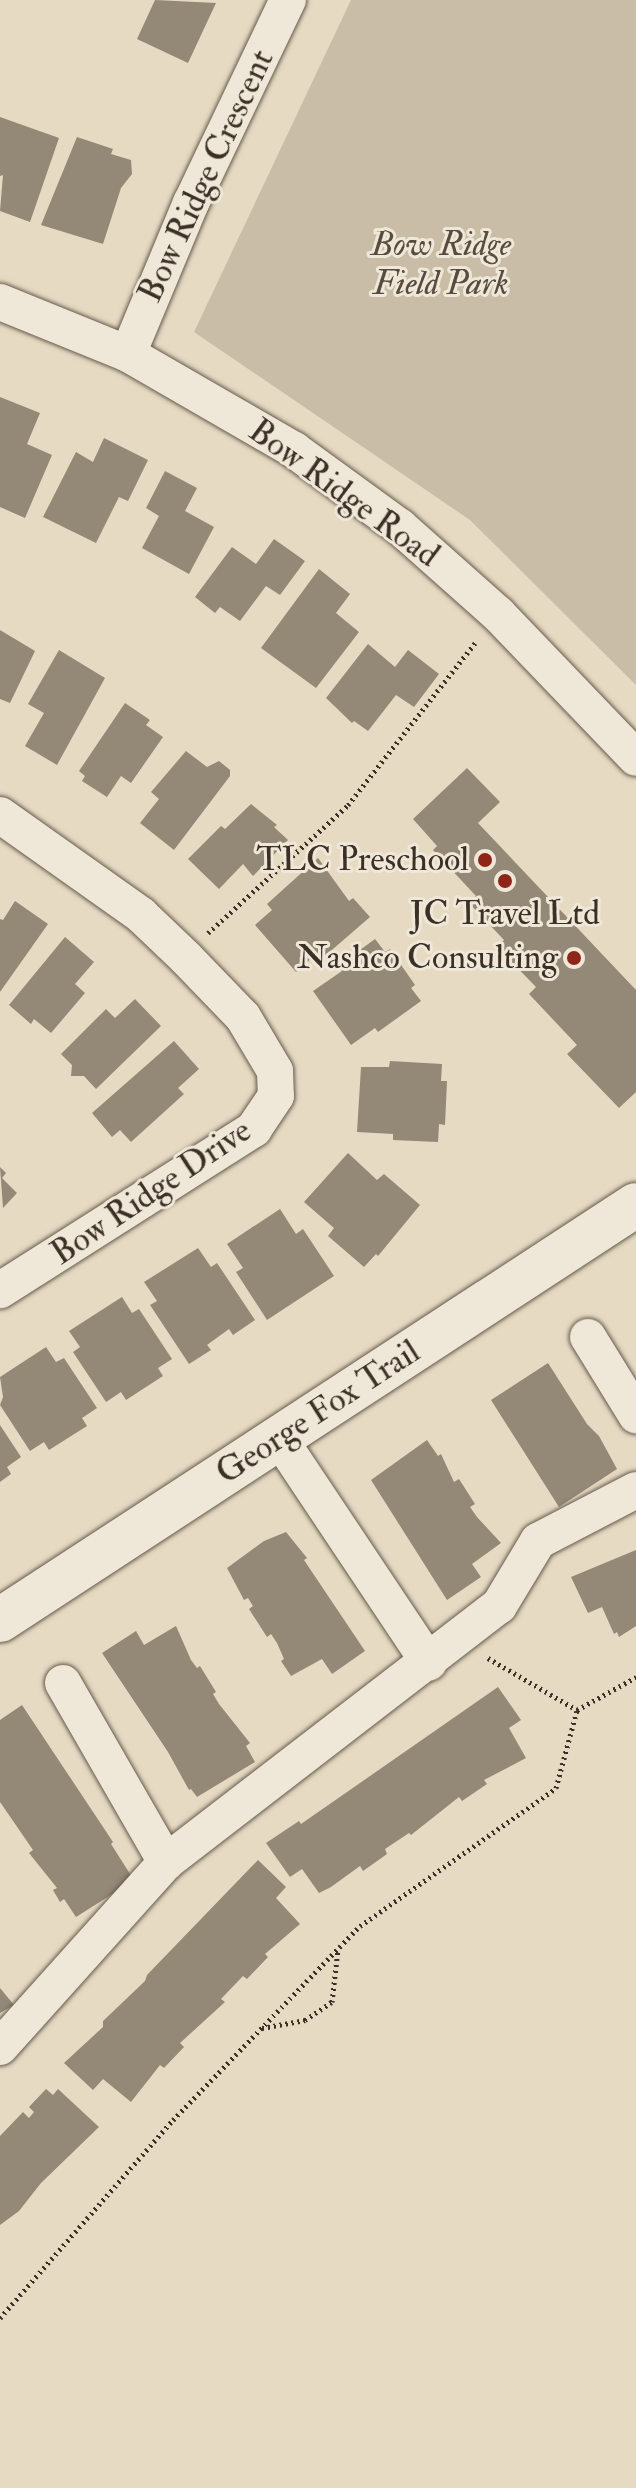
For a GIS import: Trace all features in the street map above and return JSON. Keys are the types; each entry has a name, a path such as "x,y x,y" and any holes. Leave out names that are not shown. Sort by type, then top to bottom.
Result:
{"street":[{"name":"Bow Ridge Crescent","path":"128,354 191,203 288,0"},
{"name":"Bow Ridge Road","path":"0,302 128,354 294,450 400,527 498,614 636,758"},
{"name":"Bow Ridge Drive","path":"0,815 141,915 186,958 243,1017 275,1071 276,1096 254,1129 0,1290"},
{"name":"George Fox Trail","path":"0,1620 636,1205"},
{"path":"588,1337 636,1415"},
{"path":"279,1438 429,1663"},
{"path":"0,2047 166,1862 429,1663 499,1606 538,1541 636,1490"},
{"path":"63,1683 166,1862"}],"path":[{"path":"204,936 348,805 475,643"},
{"path":"429,1663 484,1655 577,1710"},
{"path":"0,2318 173,2120 360,1926 556,1788 577,1710 636,1677"},
{"path":"261,2028 305,2020 332,2002 338,1949"}],"green space":[{"name":"Bow Ridge Field Park","path":"351,0 636,0 636,685 470,520 194,332"}],"building":[{"path":"155,0 216,3 188,63 137,39"},
{"path":"0,117 59,138 30,222 0,211 3,175 0,176"},
{"path":"77,137 113,149 111,154 131,160 132,174 121,188 103,244 41,225"},
{"path":"0,397 40,413 27,444 52,455 25,518 0,507"},
{"path":"104,438 148,460 128,501 119,497 96,543 43,517 76,452 93,462"},
{"path":"165,471 197,488 185,511 214,527 189,574 142,548 159,516 146,508"},
{"path":"274,539 305,561 280,595 266,586 240,621 220,607 215,613 195,597 232,547 256,564"},
{"path":"319,569 350,594 336,613 359,632 316,688 261,648"},
{"path":"0,630 35,651 10,703 0,699"},
{"path":"368,644 395,667 408,650 439,674 414,707 396,695 368,731 354,721 352,723 326,698"},
{"path":"59,650 105,678 57,765 25,746 44,713 28,704"},
{"path":"125,703 150,720 146,725 163,737 131,783 121,776 107,797 82,781 85,776 79,771"},
{"path":"186,751 207,767 219,761 230,770 230,776 174,850 140,823 159,799 151,792"},
{"path":"467,768 500,802 478,823 636,990 636,1092 619,1108 567,1054 577,1045 529,994 536,987 497,947 504,940 469,903 476,896 433,850 437,846 413,819"},
{"path":"251,804 277,825 274,827 288,840 253,876 243,864 219,889 188,859 221,826 225,829"},
{"path":"318,858 349,901 353,898 370,917 318,962 313,957 296,972 255,925 272,910 267,904"},
{"path":"15,901 48,924 0,992 0,919 3,920"},
{"path":"65,937 94,962 75,984 85,993 51,1033 34,1019 31,1024 9,1005"},
{"path":"375,939 385,952 390,949 415,985 411,988 421,1001 378,1032 375,1028 351,1045 313,991 342,971 338,966"},
{"path":"135,999 161,1026 96,1089 84,1076 71,1076 72,1065 61,1054 106,1009 115,1018"},
{"path":"174,1041 199,1069 178,1088 184,1094 131,1142 120,1130 112,1137 92,1113"},
{"path":"390,1061 442,1064 441,1081 447,1081 445,1125 439,1124 438,1142 393,1140 393,1134 357,1132 361,1067 389,1067"},
{"path":"348,1153 377,1180 384,1174 420,1205 378,1256 376,1254 364,1267 328,1236 334,1228 304,1202"},
{"path":"0,1167 6,1173 2,1178 17,1193 3,1208"},
{"path":"280,1209 296,1234 303,1229 334,1276 267,1320 236,1272 243,1268 227,1244"},
{"path":"198,1248 211,1267 217,1263 255,1320 233,1335 229,1329 207,1345 211,1350 189,1364 150,1305 157,1301 144,1282"},
{"path":"122,1297 132,1313 139,1309 172,1359 158,1368 163,1376 126,1400 121,1392 106,1402 73,1352 80,1347 69,1331"},
{"path":"46,1347 56,1362 64,1358 97,1408 82,1418 87,1426 49,1450 44,1442 30,1451 0,1405 3,1397 0,1377"},
{"path":"548,1363 587,1424 599,1436 617,1469 559,1507 491,1400"},
{"path":"0,1425 21,1457 7,1467 11,1474 0,1482"},
{"path":"427,1440 438,1456 441,1454 454,1482 459,1479 475,1504 470,1507 477,1517 501,1543 472,1564 481,1577 447,1600 371,1480"},
{"path":"286,1532 307,1558 304,1560 365,1651 332,1674 322,1659 291,1676 281,1661 284,1659 277,1643 271,1634 267,1637 249,1609 253,1606 248,1598 244,1600 227,1568 264,1541"},
{"path":"636,1550 636,1626 619,1637 617,1632 614,1634 602,1607 588,1613 571,1577"},
{"path":"176,1626 191,1660 197,1668 200,1666 216,1692 213,1694 219,1704 250,1743 246,1746 255,1762 197,1797 189,1790 168,1752 102,1653 136,1631 144,1645"},
{"path":"498,1687 521,1720 509,1728 526,1758 484,1780 487,1784 462,1801 459,1797 411,1835 409,1833 385,1849 387,1854 363,1871 360,1866 319,1893 302,1869 290,1877 266,1843 299,1821 301,1824"},
{"path":"22,1705 113,1842 111,1844 132,1877 114,1893 76,1917 64,1899 60,1902 53,1890 57,1888 29,1853 33,1850 0,1802 0,1720"},
{"path":"258,1860 286,1887 276,1898 300,1924 265,1954 268,1957 247,1979 243,1976 221,1999 225,2002 180,2043 184,2047 164,2068 160,2065 131,2102 103,2079 93,2090 64,2063 103,2027 103,2021 145,1981 147,1975"},
{"path":"0,1988 14,2005 0,2013"},
{"path":"46,2089 53,2095 58,2089 99,2127 41,2183 19,2211 0,2225 0,2136 23,2112 29,2118 34,2112 29,2107"}],"place":[{"name":"TLC Preschool","path":"485,860"},
{"name":"JC Travel Ltd","path":"505,881"},
{"name":"Nashco Consulting","path":"574,958"}]}
